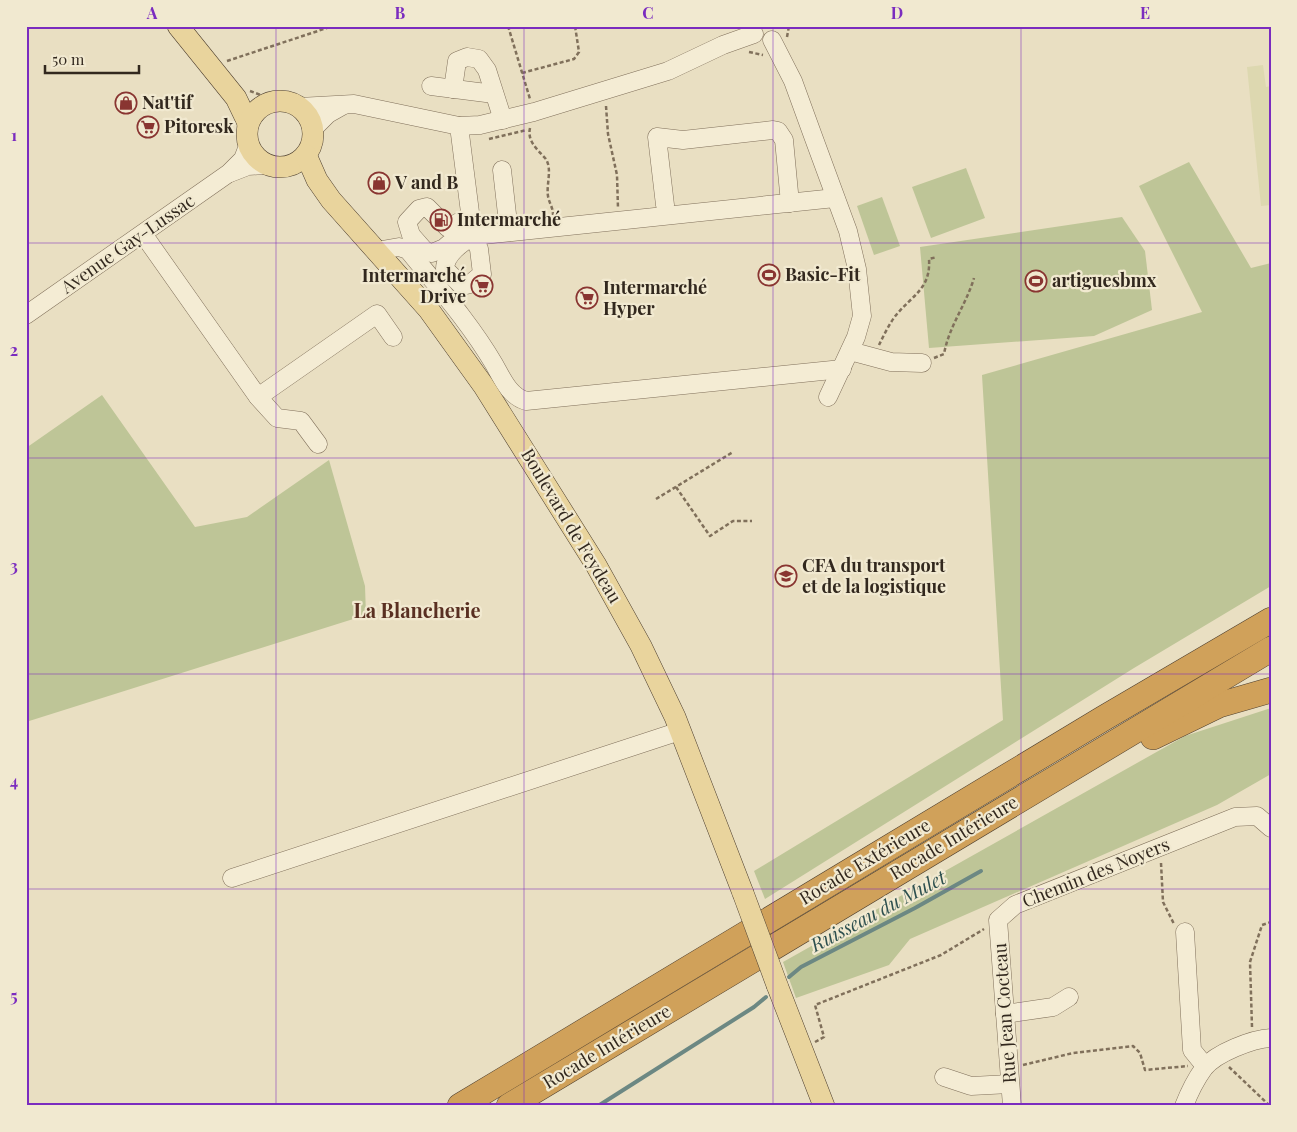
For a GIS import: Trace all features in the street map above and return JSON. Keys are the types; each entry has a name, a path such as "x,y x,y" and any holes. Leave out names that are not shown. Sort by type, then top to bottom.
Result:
{"highway":[{"path":"1104,718 1192,652 1271,603"},
{"name":"Rocade Extérieure","path":"460,1106 1104,718 1271,620"},
{"name":"Rocade Intérieure","path":"509,1106 1271,649"},
{"path":"1012,803 1121,753 1190,718 1219,706 1271,690"}],"main road":[{"path":"178,26 236,98 248,123"},
{"path":"236,98 247,102 267,103 281,101 299,107 310,120 313,129 311,147 300,161 275,166 253,155 246,137 248,123 258,108 267,103"},
{"name":"Boulevard de Feydeau","path":"306,155 317,180 331,200 429,310 483,385 596,565 642,646 680,731 824,1106"},
{"name":"Boulevard de Feydeau","path":"275,166 312,184 331,200"}],"street":[{"path":"299,107 354,104 459,126 480,125 534,112 668,71 754,30 762,42 774,33 848,231 857,269 862,316 850,351 828,397"},
{"path":"453,89 457,61 467,57 479,59 487,70 503,120"},
{"path":"431,86 494,94"},
{"path":"313,129 328,114 345,104"},
{"path":"459,126 472,226 479,249 482,274 470,284 462,286 432,253 426,251 411,235 407,222 409,217 419,209 427,207 448,228 472,226 553,228 620,221 662,211 790,203 835,198"},
{"path":"662,211 655,145 683,140 778,131 784,140 790,203"},
{"name":"Avenue Gay-Lussac","path":"26,315 229,173 243,159 248,146"},
{"path":"505,165 512,227"},
{"name":"Avenue Gay-Lussac","path":"229,173 248,166 275,166"},
{"path":"432,253 444,248 472,226"},
{"path":"445,268 449,256 472,226"},
{"path":"143,234 258,398 277,418 301,421 318,444"},
{"path":"376,250 399,247 408,250 480,342 508,388 519,399 526,401 842,369"},
{"path":"258,398 376,314 393,337"},
{"path":"850,351 876,359 922,363"},
{"path":"232,878 680,731"},
{"name":"Chemin des Noyers","path":"998,920 1015,905 1235,818 1257,816 1271,828"},
{"name":"Rue Jean Cocteau","path":"998,920 1012,1106"},
{"path":"1185,932 1192,1050 1212,1062"},
{"path":"1005,1014 1053,1007 1069,997"},
{"path":"1184,1106 1212,1062 1252,1041 1271,1038"},
{"path":"944,1077 970,1086 1010,1076"}],"path":[{"path":"224,62 332,26"},
{"path":"508,26 536,120 528,130 533,147 546,159 549,174 548,196 553,208 553,228"},
{"path":"522,73 574,58 580,52 575,26"},
{"path":"606,106 608,134 617,175 616,192 620,221"},
{"path":"876,359 880,344 896,315 919,295 930,271 929,259 937,257"},
{"path":"922,363 944,354 947,338 968,297 974,278"},
{"path":"656,499 733,452"},
{"path":"676,486 710,536 733,521 752,521"},
{"path":"1159,849 1163,902 1172,923 1185,932"},
{"path":"819,1041 824,1038 815,1005 942,955 998,920"},
{"path":"1252,1041 1250,962 1262,925 1271,922"},
{"path":"1010,1076 1073,1053 1133,1046 1140,1053 1146,1070 1212,1062 1270,1106"},
{"path":"1052,1106 1069,1106"}],"shaded area":[{"path":"1263,65 1266,87 1271,86 1271,205 1261,206 1247,67"}],"green space":[{"path":"1189,162 1251,268 1271,263 1271,586 1134,668 765,899 754,871 1003,720 982,375 1202,312 1139,186"},
{"path":"966,168 985,218 931,238 912,187"},
{"path":"882,197 900,246 874,255 857,206"},
{"name":"artiguesbmx","path":"1122,217 1145,251 1152,310 1094,336 929,348 920,247"},
{"path":"102,395 195,527 247,517 329,460 365,586 366,615 26,722 26,448"},
{"path":"1271,708 1271,774 1217,805 910,939 889,965 796,998 783,962 1185,736"}],"waterway":[{"name":"Ruisseau du Mulet","path":"789,977 801,967 915,908 981,871"},
{"name":"Ruisseau du Mulet","path":"598,1106 754,1007 766,997"}],"place":[{"name":"Nat'tif","path":"126,103"},
{"name":"Pitoresk","path":"148,127"},
{"name":"V and B","path":"379,183"},
{"name":"Intermarché","path":"441,220"},
{"name":"Basic-Fit","path":"769,275"},
{"name":"artiguesbmx","path":"1036,281"},
{"name":"Intermarché Drive","path":"482,286"},
{"name":"Intermarché Hyper","path":"587,298"},
{"name":"CFA du transport et de la logistique","path":"786,576"}],"district":[{"name":"La Blancherie","path":"417,611"}]}
